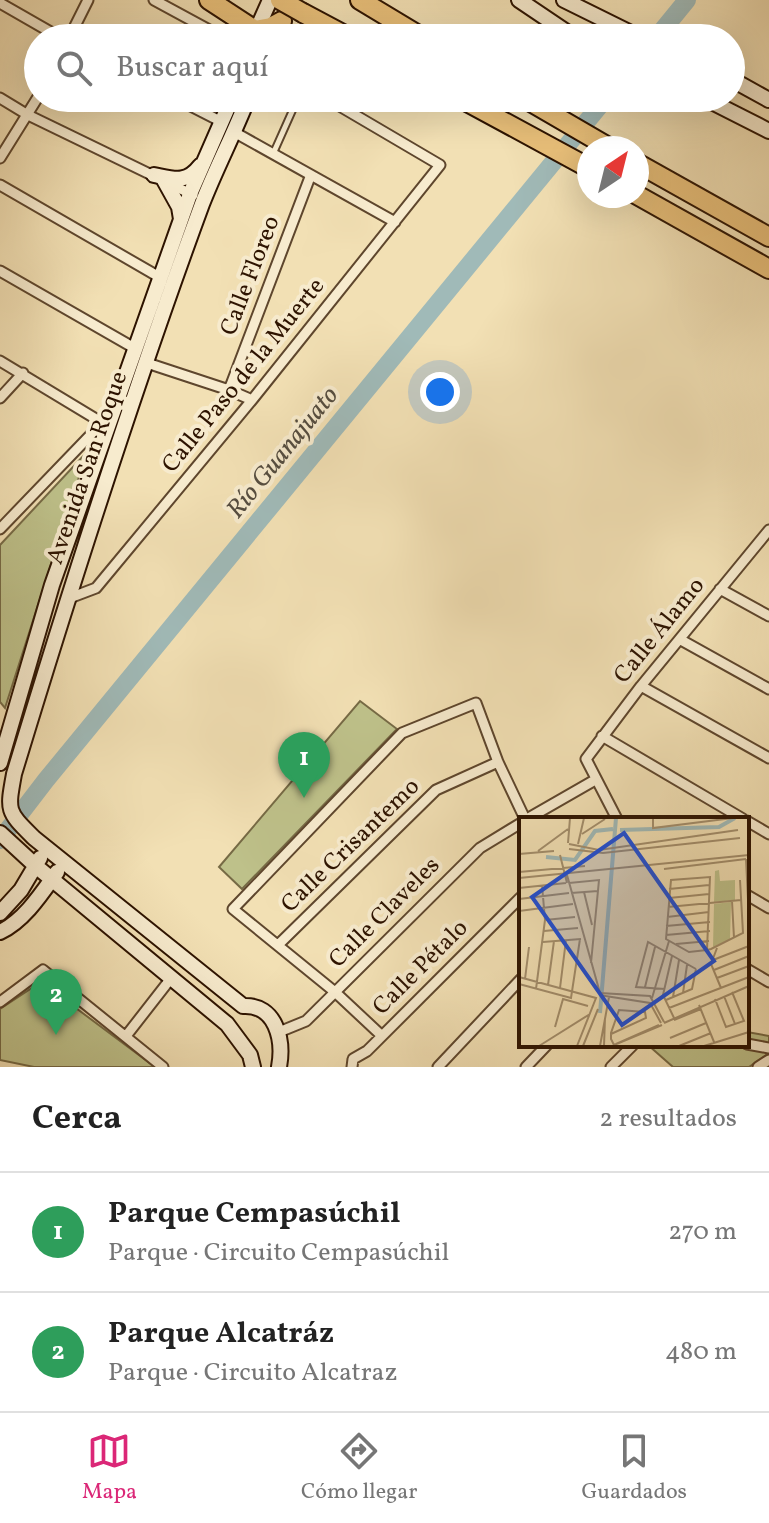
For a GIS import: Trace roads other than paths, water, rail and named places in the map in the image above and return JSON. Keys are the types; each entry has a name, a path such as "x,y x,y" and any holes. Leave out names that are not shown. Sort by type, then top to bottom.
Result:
{"highway":[{"path":"209,0 241,24"},
{"path":"280,0 298,6 327,24"},
{"path":"360,0 400,24"},
{"path":"276,24 282,21"},
{"path":"486,112 577,161"},
{"path":"548,112 588,136"},
{"path":"649,170 769,237"},
{"path":"649,202 769,269"}],"street":[{"path":"76,24 88,0"},
{"path":"154,0 198,24"},
{"path":"259,24 270,0"},
{"path":"519,0 555,24"},
{"path":"564,0 609,24"},
{"path":"0,3 37,24"},
{"path":"280,24 298,6"},
{"path":"745,87 769,100"},
{"path":"0,98 28,115 197,197"},
{"path":"0,158 30,112"},
{"path":"202,112 222,122"},
{"name":"Avenida San Roque","path":"226,112 205,160 197,197 147,363 67,599 14,774 9,801 11,816 39,842 243,1006 255,1005 270,1015 279,1032"},
{"name":"Avenida San Roque","path":"0,763 52,585 105,425 136,349 181,220 234,132 242,112"},
{"name":"Calle Paso de la Muerte","path":"67,599 96,588 252,400 440,165 350,112"},
{"path":"732,112 769,131"},
{"path":"234,132 395,222"},
{"path":"159,178 182,181 194,175 205,160"},
{"name":"Calle Floreo","path":"229,390 310,177"},
{"path":"159,178 179,207 181,220"},
{"path":"0,185 161,278"},
{"path":"0,271 136,349"},
{"path":"0,361 105,425 0,529"},
{"path":"147,363 252,400"},
{"path":"0,398 23,373"},
{"name":"Calle Álamo","path":"595,780 586,759 602,736 720,589 766,541 769,530"},
{"path":"720,589 769,616"},
{"path":"681,640 769,689"},
{"path":"641,686 769,758"},
{"path":"382,1036 279,944 233,909 402,733 476,703 523,817"},
{"path":"602,736 740,817"},
{"name":"Calle Crisantemo","path":"279,944 436,790 498,762"},
{"path":"595,780 616,817"},
{"name":"Calle Claveles","path":"529,817 595,780"},
{"path":"749,822 769,834"},
{"name":"Calle Claveles","path":"279,1032 306,1021 480,848 519,823"},
{"path":"0,833 227,1024 250,1055 253,1067"},
{"path":"0,913 37,867 39,842"},
{"path":"19,851 23,871 21,890"},
{"path":"0,932 37,900 64,862"},
{"path":"749,896 769,908"},
{"name":"Calle Pétalo","path":"352,1067 353,1059 367,1051 519,899"},
{"path":"0,1002 43,970 163,1067"},
{"path":"749,970 769,982"},
{"path":"126,1036 172,977"},
{"path":"438,1067 519,981"},
{"path":"227,1024 243,1006"},
{"path":"279,1032 279,1067"},
{"path":"749,1044 769,1048"},
{"path":"526,1067 545,1047"},
{"path":"611,1067 631,1047"},
{"path":"758,1067 769,1060"}],"lane":[{"path":"273,154 292,112"}],"waterway":[{"name":"Río Guanajuato","path":"667,24 687,0"},
{"name":"Río Guanajuato","path":"0,840 595,112"}],"place":[{"name":"Parque Cempasúchil","path":"304,798"},
{"name":"Parque Alcatráz","path":"56,1035"}]}
